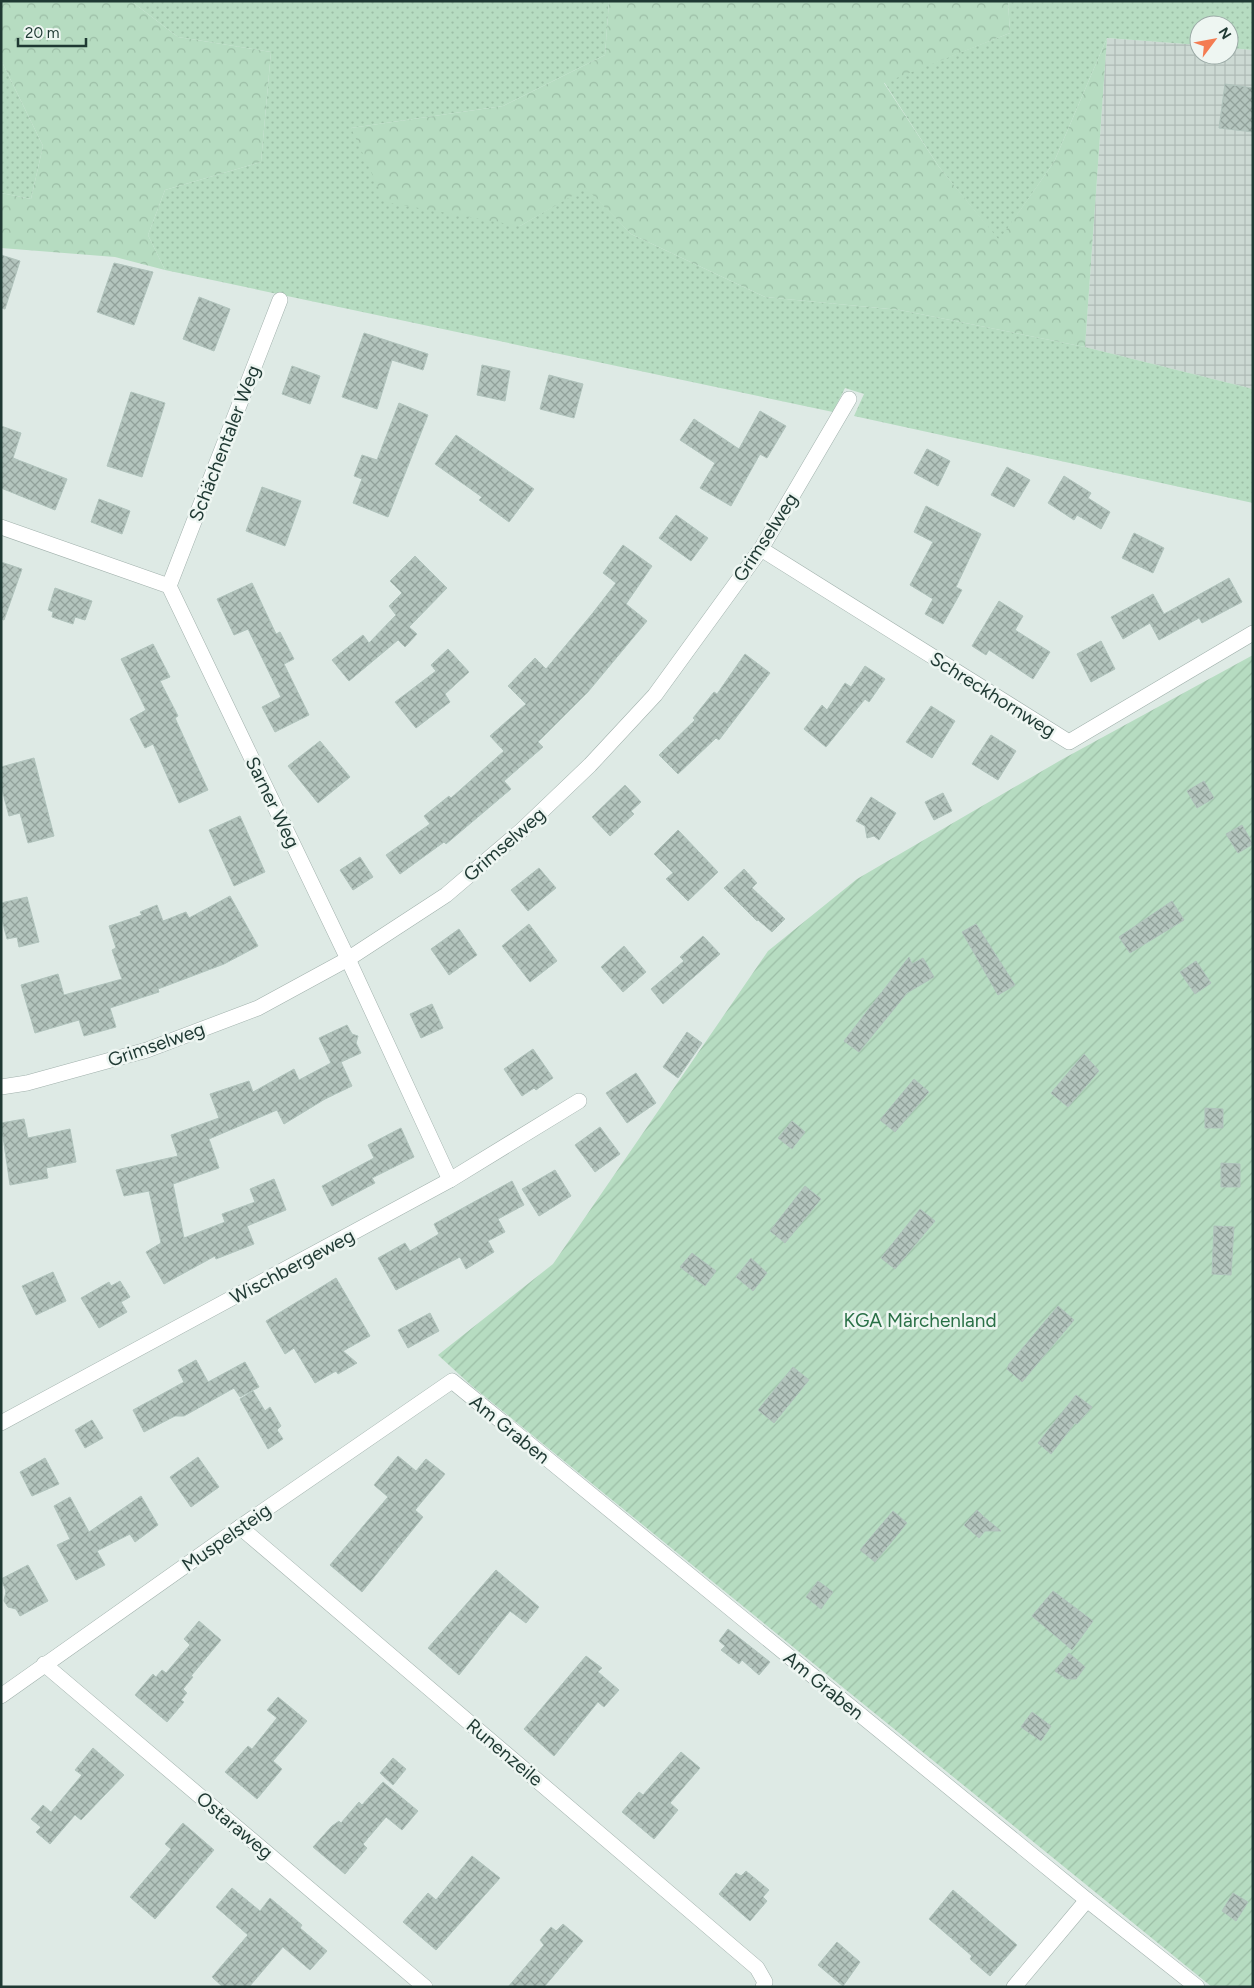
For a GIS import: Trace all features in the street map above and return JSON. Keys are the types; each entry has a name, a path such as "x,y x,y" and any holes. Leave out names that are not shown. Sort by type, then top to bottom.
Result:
{"street":[{"name":"Schächentaler Weg","path":"170,586 280,300"},
{"name":"Grimselweg","path":"1,1087 27,1083 147,1050 258,1008 348,959 446,895 522,830 590,765 654,695 761,549 849,399"},
{"path":"1,527 170,586"},
{"name":"Schreckhornweg","path":"761,549 1069,742 1253,633"},
{"name":"Sarner Weg","path":"170,586 348,959 450,1180"},
{"name":"Wischbergeweg","path":"1,1423 450,1180 579,1101"},
{"name":"Muspelsteig","path":"1,1696 240,1526 452,1381"},
{"name":"Am Graben","path":"452,1381 1087,1900 1197,1987"},
{"name":"Runenzeile","path":"240,1526 757,1968 764,1984"},
{"name":"Ostaraweg","path":"44,1664 425,1987"},
{"path":"1014,1987 1087,1900"}],"shaded area":[{"path":"1107,38 1189,44 1189,65 1239,65 1239,49 1253,50 1253,389 1085,347"}],"green space":[{"path":"1,1 131,1 178,37 271,52 261,162 165,190 148,235 165,270 115,257 1,248 1,193 31,199 43,146 1,60"},
{"path":"131,1 609,1 605,55 503,106 351,128 520,226 586,187 631,234 765,297 900,310 1085,347 1253,389 1253,503 854,416 864,394 845,388 833,412 165,270 148,235 165,190 261,162 271,52 178,37"},
{"path":"609,1 1008,1 1010,33 884,83 939,167 999,240 1054,162 1107,38 1085,347 900,310 765,297 631,234 586,188 520,226 385,202 351,128 503,106 605,55"},
{"path":"1008,1 1253,1 1253,50 1239,49 1239,15 1189,15 1189,44 1107,38 1054,162 999,241 939,167 884,82 1010,33"},
{"path":"1,60 43,146 31,199 1,193"},
{"name":"KGA Märchenland","path":"1253,655 1253,1987 1212,1987 473,1387 438,1355 553,1264 768,951 857,879 1061,760"}],"building":[{"path":"1225,84 1253,88 1253,132 1219,128"},
{"path":"1,255 20,261 5,309 1,308"},
{"path":"114,263 153,272 134,325 97,312"},
{"path":"199,297 230,309 214,351 183,339"},
{"path":"364,333 428,354 423,370 392,360 377,409 342,397"},
{"path":"482,365 510,371 505,401 477,395"},
{"path":"292,366 320,376 310,404 282,394"},
{"path":"549,375 583,384 574,418 540,409"},
{"path":"131,392 165,403 142,477 107,466"},
{"path":"399,403 428,415 388,517 353,503 362,479 354,476 362,455 377,460"},
{"path":"760,411 786,426 767,458 760,454 731,506 700,488 715,463 680,440 694,419 739,449"},
{"path":"1,426 21,433 13,458 67,479 55,510 1,488"},
{"path":"456,435 534,489 509,522 479,500 482,497 435,464"},
{"path":"927,449 950,461 938,486 914,473"},
{"path":"1007,467 1030,480 1014,507 991,495"},
{"path":"1064,476 1091,493 1088,498 1110,512 1101,529 1077,515 1074,520 1048,503"},
{"path":"262,487 301,501 285,546 246,531"},
{"path":"99,499 130,511 122,534 91,522"},
{"path":"926,506 981,534 956,587 962,590 943,624 925,614 933,599 910,585 933,542 914,532"},
{"path":"676,515 708,538 691,561 659,538"},
{"path":"1134,533 1164,548 1153,573 1122,558"},
{"path":"623,545 652,566 626,604 647,621 587,693 538,742 543,747 504,781 511,789 446,844 444,842 400,874 386,855 430,824 424,816 449,796 451,798 504,751 490,736 526,704 508,686 535,658 546,669 592,614 616,583 603,573"},
{"path":"415,556 447,588 409,627 417,634 405,647 398,640 349,681 332,660 363,635 369,643 396,615 389,606 402,593 390,581"},
{"path":"1,562 22,569 4,620 1,619"},
{"path":"1229,578 1242,602 1202,623 1199,618 1159,640 1150,623 1123,639 1111,617 1153,594 1164,614"},
{"path":"252,583 276,634 280,632 294,659 284,664 309,715 275,732 262,707 281,697 248,629 234,635 217,599"},
{"path":"55,588 92,601 85,620 75,617 73,624 52,617 53,612 48,610"},
{"path":"999,601 1023,616 1015,630 1050,652 1033,679 989,650 986,655 972,646"},
{"path":"1101,641 1115,669 1091,682 1077,654"},
{"path":"153,644 170,677 160,681 178,716 175,718 208,790 179,803 153,744 145,748 130,719 146,710 121,659"},
{"path":"448,649 469,672 445,694 450,702 416,728 395,702 436,671 431,665"},
{"path":"745,654 770,673 719,740 716,738 678,774 659,755 695,720 693,718 714,692 717,694"},
{"path":"865,666 885,679 869,702 865,699 826,747 804,729 822,705 827,710 845,683 851,687"},
{"path":"931,706 955,721 932,758 906,742"},
{"path":"991,735 1016,751 998,780 972,764"},
{"path":"320,741 350,777 318,803 288,766"},
{"path":"34,758 54,836 28,843 20,813 9,816 1,786 1,767"},
{"path":"1204,781 1214,798 1197,808 1187,791"},
{"path":"625,785 641,802 631,811 634,814 610,836 592,817"},
{"path":"943,793 952,811 934,820 925,802"},
{"path":"871,797 896,813 879,840 874,836 867,838 865,826 856,821"},
{"path":"240,816 265,872 234,886 209,830"},
{"path":"1242,825 1253,844 1238,853 1226,834"},
{"path":"678,830 718,872 688,901 666,879 673,873 654,854"},
{"path":"360,857 373,877 353,890 340,870"},
{"path":"539,868 556,888 528,911 511,890"},
{"path":"744,869 757,883 752,888 785,919 772,932 757,921 724,888"},
{"path":"230,896 258,946 224,964 158,989 159,992 110,1008 116,1027 84,1036 79,1020 35,1033 21,985 58,974 64,995 122,979 112,950 116,948 109,926 142,915 140,912 157,905 163,921 186,912 189,918"},
{"path":"27,897 39,942 19,947 17,937 7,939 1,916 1,903"},
{"path":"1172,901 1184,920 1130,953 1119,937"},
{"path":"529,924 557,961 530,982 502,946"},
{"path":"976,924 1015,985 998,995 962,932"},
{"path":"459,929 477,955 449,975 431,949"},
{"path":"703,936 720,954 663,1004 651,989 684,961 680,957"},
{"path":"624,946 646,972 623,992 601,967"},
{"path":"909,957 912,964 923,958 934,977 907,993 859,1052 844,1041"},
{"path":"1196,961 1211,983 1195,994 1180,972"},
{"path":"432,1004 443,1028 421,1038 410,1014"},
{"path":"347,1025 352,1034 358,1036 356,1043 361,1053 341,1062 352,1086 325,1099 284,1124 277,1110 209,1139 219,1168 173,1184 184,1238 225,1222 222,1214 255,1202 250,1189 274,1179 286,1210 247,1226 254,1244 216,1259 215,1256 164,1284 146,1252 161,1243 149,1191 124,1196 116,1170 178,1156 171,1135 219,1118 210,1094 249,1081 253,1092 294,1069 299,1080 331,1063 319,1038"},
{"path":"687,1032 702,1043 678,1078 663,1067"},
{"path":"533,1049 553,1078 536,1090 534,1088 522,1096 504,1069"},
{"path":"1084,1054 1099,1071 1068,1107 1051,1093"},
{"path":"636,1073 656,1103 627,1123 606,1093"},
{"path":"914,1079 929,1092 895,1132 880,1120"},
{"path":"1205,1108 1223,1109 1223,1128 1205,1128"},
{"path":"24,1119 28,1138 70,1129 76,1162 46,1168 48,1178 10,1185 1,1123"},
{"path":"792,1121 805,1132 792,1149 778,1138"},
{"path":"600,1127 620,1154 595,1172 575,1145"},
{"path":"401,1128 414,1157 372,1178 375,1183 332,1206 322,1186 374,1158 368,1145"},
{"path":"1221,1163 1240,1164 1240,1187 1221,1187"},
{"path":"555,1170 571,1196 539,1216 522,1189"},
{"path":"512,1181 524,1205 498,1219 505,1232 488,1241 494,1252 466,1269 460,1257 396,1290 378,1258 405,1243 410,1251 439,1234 434,1224"},
{"path":"805,1186 821,1199 785,1243 770,1231"},
{"path":"920,1209 935,1221 895,1269 881,1258"},
{"path":"1214,1226 1234,1227 1231,1275 1212,1274"},
{"path":"692,1253 716,1271 705,1286 680,1267"},
{"path":"751,1258 767,1273 753,1291 736,1277"},
{"path":"53,1272 66,1301 36,1315 22,1286"},
{"path":"336,1278 370,1336 343,1351 357,1363 338,1374 336,1371 315,1383 294,1348 285,1354 266,1321"},
{"path":"120,1281 130,1297 121,1302 127,1312 99,1328 81,1298 109,1282 111,1286"},
{"path":"1058,1306 1074,1320 1022,1382 1007,1369 1009,1364"},
{"path":"430,1313 439,1331 408,1348 398,1330"},
{"path":"196,1360 208,1382 245,1362 259,1387 240,1397 234,1388 184,1416 175,1416 144,1432 133,1410 184,1382 178,1370"},
{"path":"793,1367 809,1380 774,1423 758,1410"},
{"path":"253,1391 265,1411 270,1407 281,1426 277,1430 283,1439 268,1449 240,1399"},
{"path":"1076,1395 1092,1407 1077,1424 1075,1423 1051,1454 1038,1443"},
{"path":"92,1420 103,1438 85,1448 75,1430"},
{"path":"398,1456 416,1471 426,1459 445,1474 415,1510 423,1517 362,1592 330,1565 388,1497 374,1485"},
{"path":"198,1457 219,1487 191,1507 170,1477"},
{"path":"45,1458 59,1484 32,1496 20,1472"},
{"path":"141,1496 158,1525 135,1542 130,1534 97,1551 105,1565 76,1580 57,1545 70,1539 54,1506 70,1497 89,1532"},
{"path":"977,1510 1001,1531 985,1531 979,1538 964,1525"},
{"path":"893,1511 907,1523 875,1562 860,1550"},
{"path":"28,1565 48,1601 20,1616 16,1609 8,1607 4,1601 6,1591 1,1579"},
{"path":"496,1570 539,1607 526,1623 510,1611 459,1675 428,1648"},
{"path":"818,1581 833,1592 821,1609 806,1597"},
{"path":"1053,1591 1093,1621 1072,1650 1032,1616"},
{"path":"199,1621 221,1640 191,1676 193,1677 183,1689 187,1693 181,1700 184,1702 167,1722 135,1695 153,1674 156,1677 162,1670 166,1673 190,1645 184,1639"},
{"path":"728,1629 770,1662 759,1675 742,1660 739,1664 721,1650 725,1646 719,1641"},
{"path":"1069,1653 1085,1667 1076,1679 1067,1679 1055,1671"},
{"path":"586,1656 602,1668 598,1672 619,1690 604,1707 598,1702 554,1756 524,1729"},
{"path":"278,1697 307,1721 273,1761 282,1769 257,1799 225,1772 248,1746 252,1749 277,1718 267,1710"},
{"path":"1032,1712 1051,1726 1041,1741 1021,1727"},
{"path":"93,1748 124,1775 81,1820 75,1815 50,1844 36,1832 41,1827 31,1819 43,1805 51,1812 82,1775 75,1770"},
{"path":"681,1752 700,1768 670,1803 678,1810 654,1839 622,1812 639,1792 643,1795"},
{"path":"393,1758 406,1769 393,1785 380,1773"},
{"path":"383,1782 418,1811 402,1830 386,1817 363,1844 367,1848 345,1874 313,1847 332,1826 339,1821 341,1823 359,1802 362,1805"},
{"path":"183,1823 214,1850 155,1919 130,1897 171,1849 165,1844"},
{"path":"472,1856 500,1878 436,1950 403,1922 428,1893 436,1900"},
{"path":"746,1871 769,1890 763,1897 767,1901 750,1921 719,1894 736,1873 741,1876"},
{"path":"232,1888 260,1911 270,1898 302,1925 300,1928 327,1951 310,1970 283,1947 249,1987 223,1987 212,1977 248,1935 216,1907"},
{"path":"953,1890 1017,1945 990,1976 970,1959 972,1956 929,1919"},
{"path":"1233,1893 1248,1902 1236,1921 1222,1911"},
{"path":"563,1924 583,1941 544,1987 508,1987 544,1945 540,1940 551,1927 556,1931"},
{"path":"837,1942 860,1962 843,1986 818,1965"}]}
